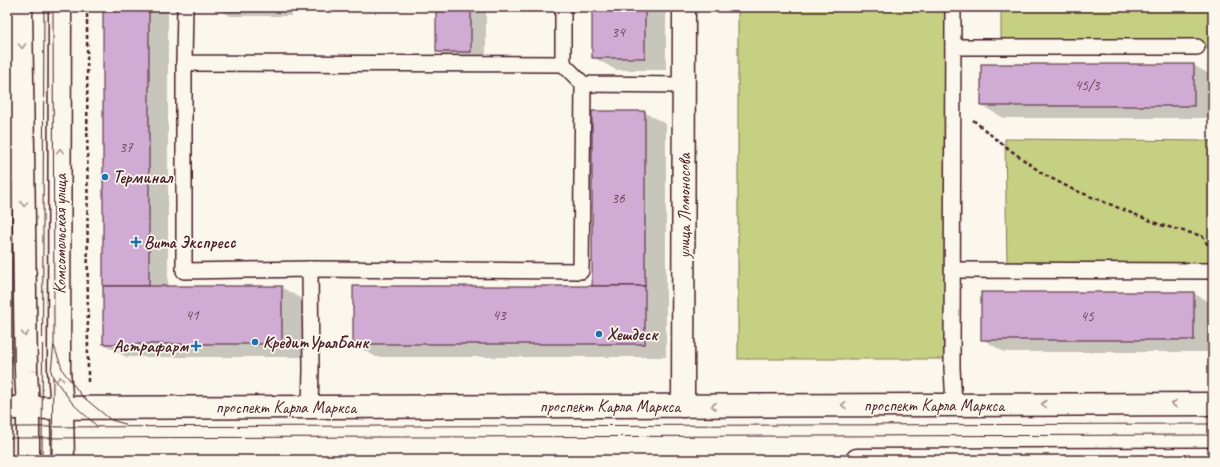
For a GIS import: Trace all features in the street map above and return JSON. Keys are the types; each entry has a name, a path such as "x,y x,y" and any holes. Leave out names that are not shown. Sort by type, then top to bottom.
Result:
{"main road":[{"name":"Комсомольская улица","path":"21,7 15,173 26,371 18,408 28,460"},
{"name":"Комсомольская улица","path":"60,7 59,371 62,407 63,460"},
{"name":"улица Ломоносова","path":"683,406 684,7"},
{"name":"проспект Карла Маркса","path":"18,408 1213,404"},
{"path":"857,460 1213,459"}],"lane":[{"path":"184,7 184,271 310,270 581,272 583,84"},
{"path":"563,7 563,64"},
{"path":"953,7 952,368 954,405"},
{"path":"953,47 1197,47"},
{"path":"184,63 563,64 583,84 683,85"},
{"path":"310,270 310,407"},
{"path":"953,270 1213,271"}],"path":[{"path":"87,7 88,407"},
{"path":"971,118 1002,144 1043,174 1072,189 1161,226 1202,236 1213,253"}],"green space":[{"path":"738,7 950,7 950,359 738,359"},
{"path":"1001,7 1213,7 1213,48 1001,48"},
{"path":"1005,139 1213,141 1213,263 1007,265"}],"building":[{"path":"103,7 149,7 149,286 103,286"},
{"path":"218,7 282,7 282,10 218,10"},
{"path":"436,7 471,7 471,52 436,52"},
{"path":"592,7 645,7 645,58 592,58"},
{"path":"981,64 1194,64 1194,106 981,106"},
{"path":"592,111 645,111 645,286 592,286"},
{"path":"103,286 282,286 282,344 103,344"},
{"path":"353,286 645,286 645,344 353,344"},
{"path":"981,292 1194,292 1194,340 981,340"}],"tram line":[{"path":"42,460 44,7"},
{"path":"52,460 53,377 51,371 54,344 53,7"},
{"path":"54,346 63,371 82,396 111,420 125,424"},
{"path":"53,377 73,404 98,427"},
{"path":"7,427 1213,424"},
{"path":"7,438 1213,435"}],"place":[{"name":"Терминал","path":"105,177"},
{"name":"Вита Экспресс","path":"136,242"},
{"name":"Хешдеск","path":"599,334"},
{"name":"КредитУралБанк","path":"255,342"},
{"name":"Астрафарм","path":"196,346"}]}
